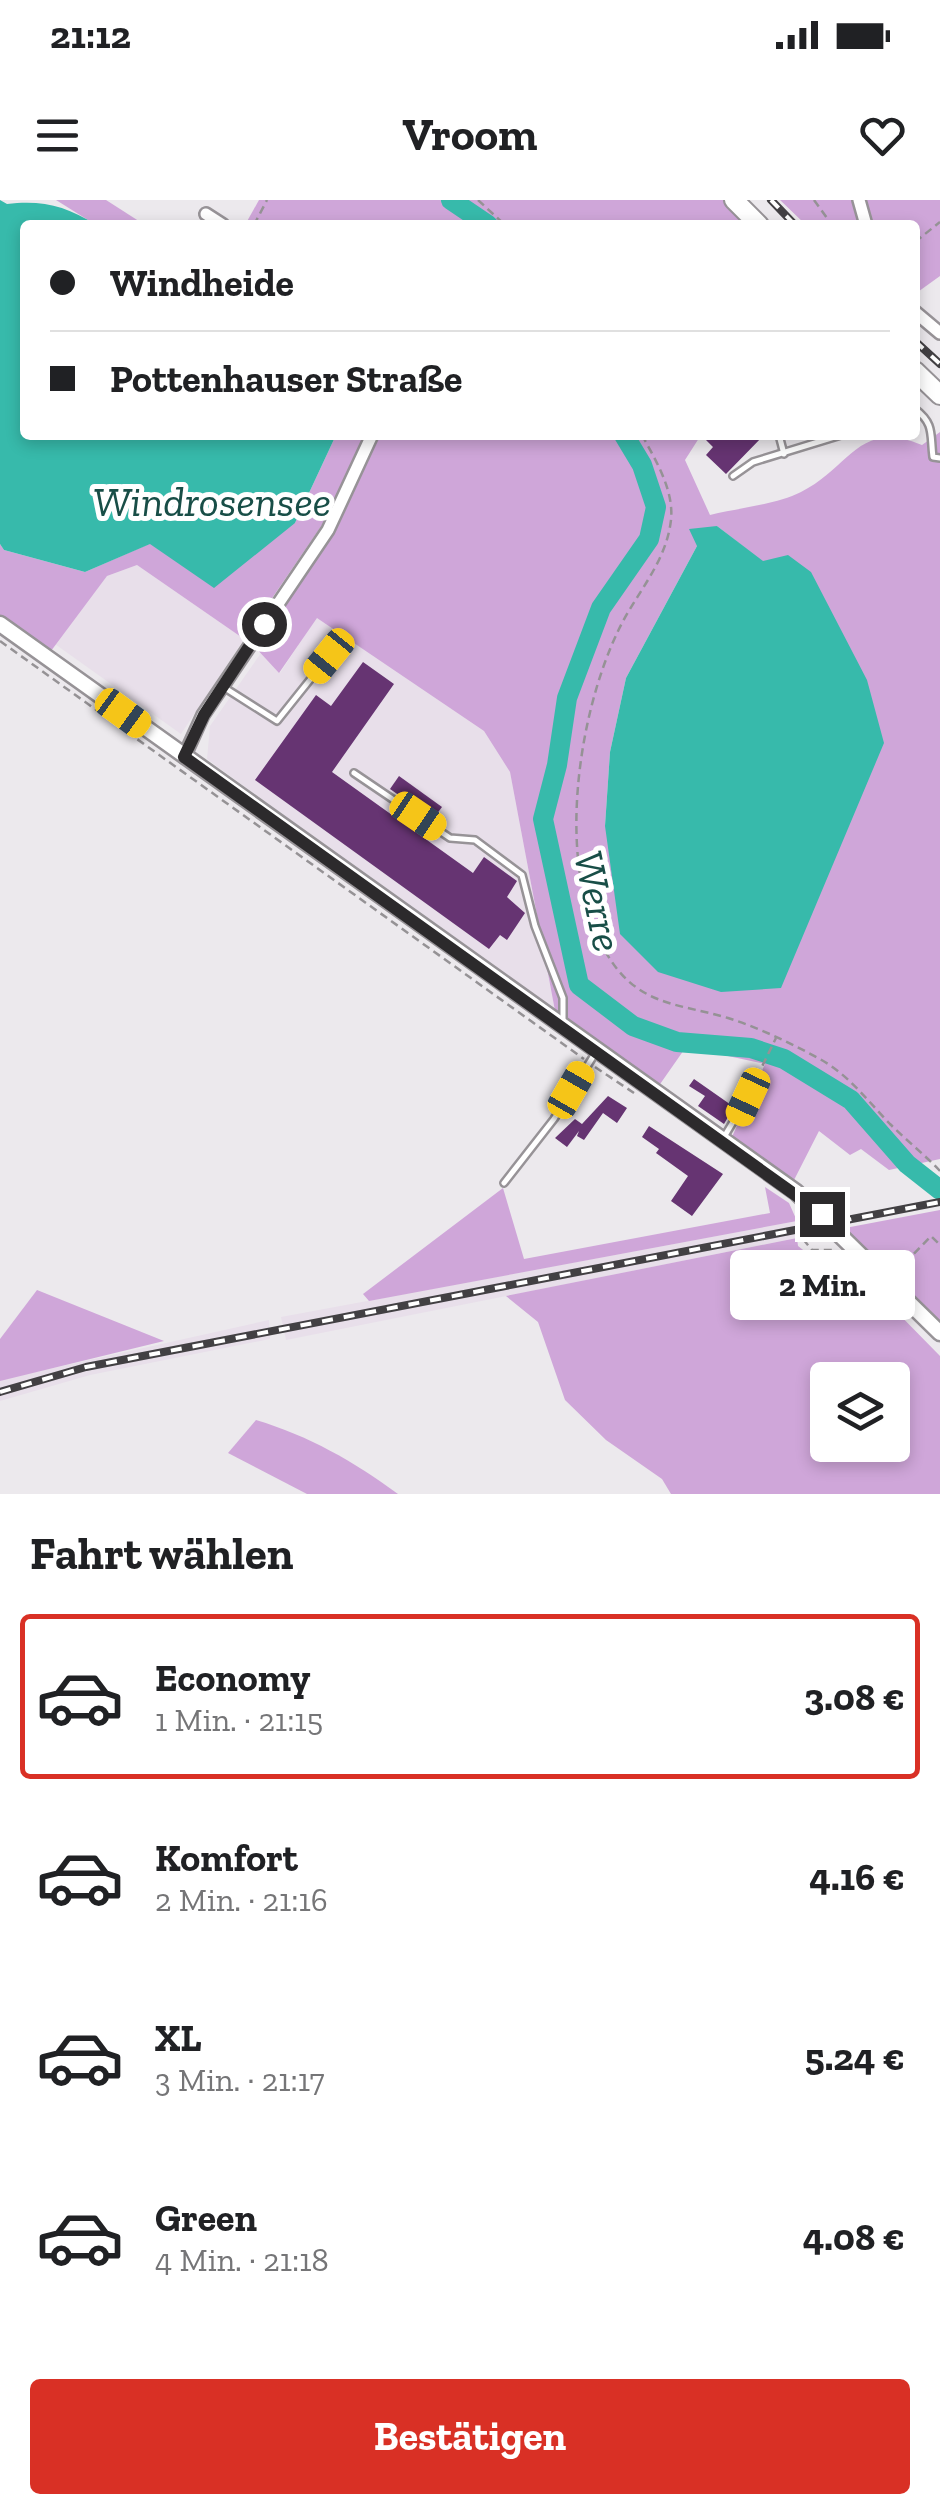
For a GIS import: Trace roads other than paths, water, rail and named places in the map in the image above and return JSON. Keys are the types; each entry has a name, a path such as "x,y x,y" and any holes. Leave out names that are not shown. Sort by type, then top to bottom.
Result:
{"main road":[{"path":"734,200 754,220"},
{"path":"920,376 940,394"}],"street":[{"path":"206,214 215,220"},
{"path":"920,316 940,334"},
{"path":"184,757 222,686 328,530 370,440"},
{"path":"0,624 562,1028 592,1056 722,1140 822,1214 940,1333"}],"lane":[{"path":"920,412 928,418 934,434 933,457 940,458"},
{"path":"780,440 784,454"},
{"path":"733,476 753,462 827,440"},
{"path":"222,686 277,721 329,656"},
{"path":"354,773 450,838 475,840 522,875 535,926 564,998 562,1028"},
{"path":"504,1183 554,1119 592,1056"},
{"path":"722,1140 748,1097"}],"water":[{"name":"Windrosensee","path":"0,200 7,204 54,206 87,220 20,220 20,440 334,440 295,523 214,588 150,544 85,572 4,550 0,544"},
{"path":"717,526 763,561 788,555 811,572 867,680 884,743 781,988 721,992 658,972 620,934 605,826 610,752 626,678 697,546 689,529"}],"waterway":[{"name":"Werre","path":"451,200 481,220"},
{"name":"Werre","path":"627,440 642,465 656,507 649,539 601,608 567,698 557,765 543,819 579,985 633,1026 677,1042 751,1048 784,1059 851,1100 907,1164 940,1190"}],"railway":[{"path":"771,200 790,220"},
{"path":"920,346 940,364"},
{"path":"0,1392 86,1367 940,1202"}]}
